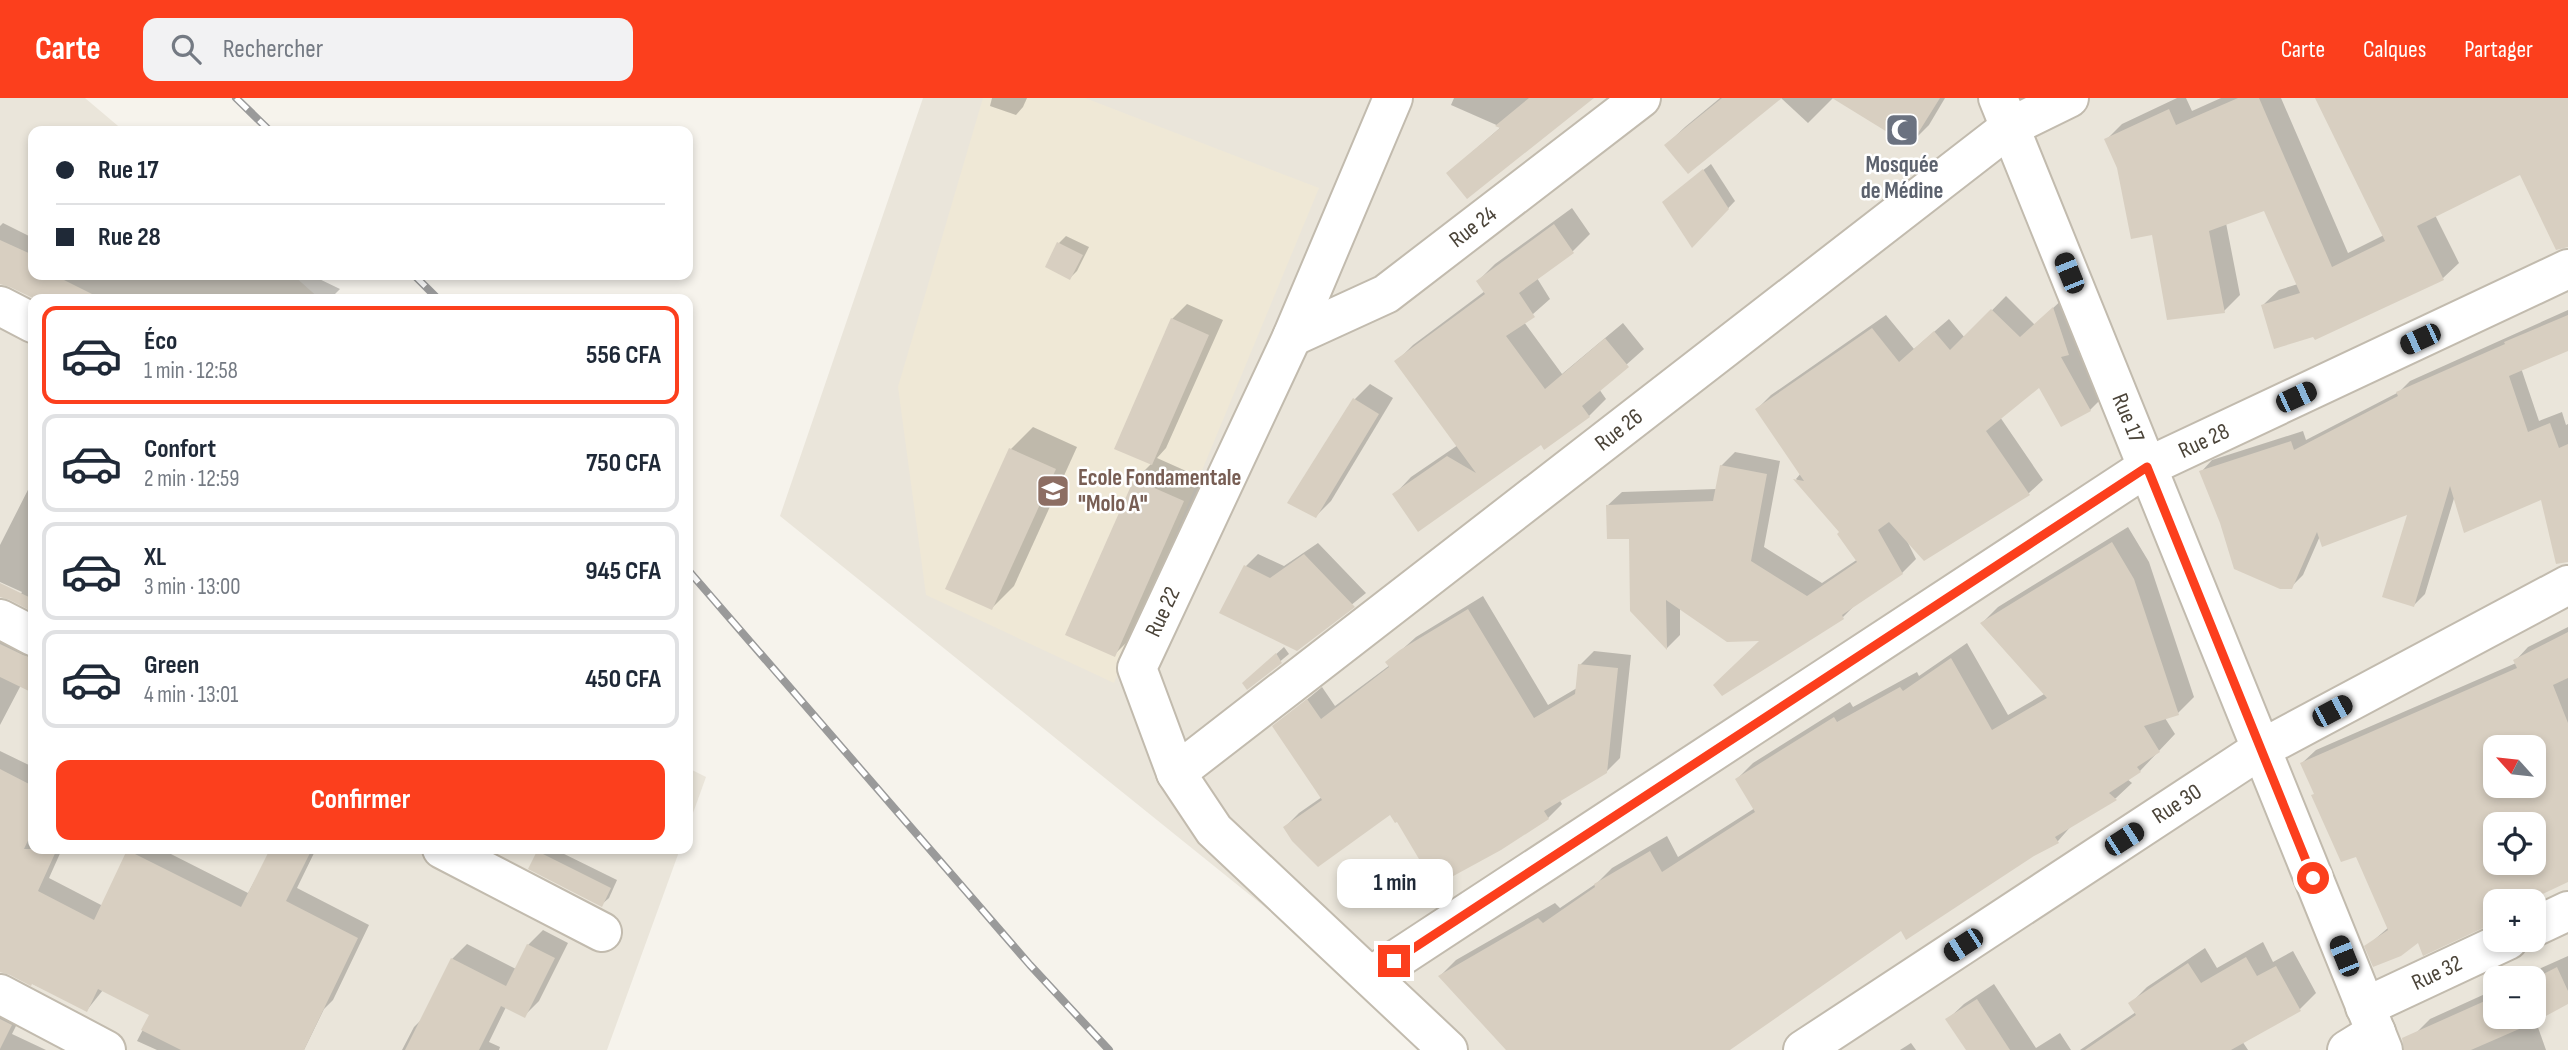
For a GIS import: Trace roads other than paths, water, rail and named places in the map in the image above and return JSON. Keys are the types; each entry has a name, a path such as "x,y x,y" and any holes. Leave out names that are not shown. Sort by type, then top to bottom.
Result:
{"street":[{"name":"Rue 22","path":"1393,98 1292,337 1137,668 1176,773 1214,830 1448,1050"},
{"name":"Rue 24","path":"1292,337 1386,293 1641,98"},
{"name":"Rue 26","path":"1176,773 2004,112 2069,98"},
{"name":"Rue 17","path":"2004,112 2261,749 2368,1035"},
{"name":"Rue 28","path":"1371,976 2147,467 2568,269"},
{"path":"0,306 28,320"},
{"name":"Rue 30","path":"1803,1050 2261,749 2568,585"},
{"path":"0,619 28,633"},
{"path":"452,854 602,932"},
{"path":"2546,922 2568,911"},
{"name":"Rue 32","path":"2368,1035 2490,952"},
{"path":"0,994 106,1050"}],"railway":[{"path":"236,98 265,126"},
{"path":"419,280 433,294"},
{"path":"693,576 1030,965 1109,1050"}],"place":[{"name":"Mosquée de Médine","path":"1902,130"},
{"name":"Ecole Fondamentale \"Molo A\"","path":"1053,491"}]}
